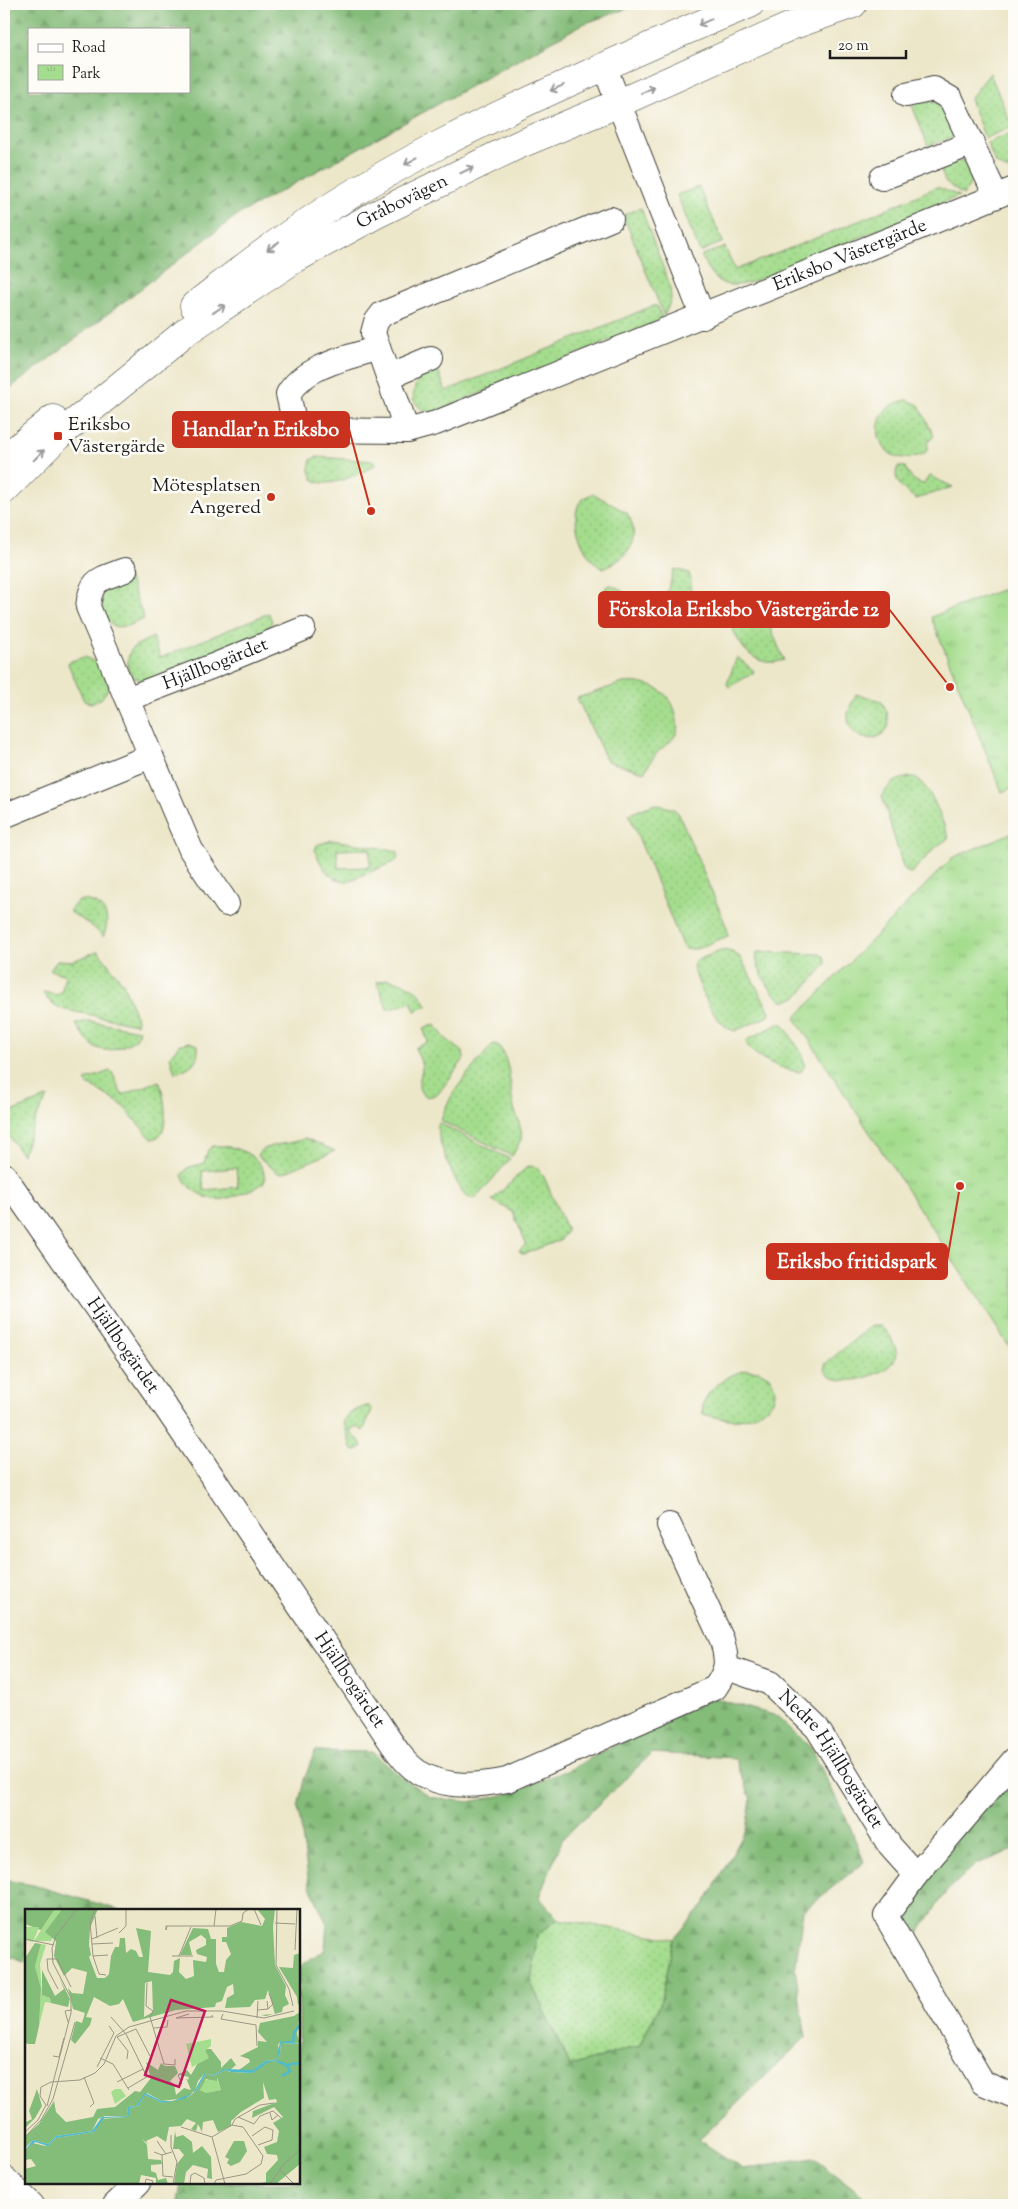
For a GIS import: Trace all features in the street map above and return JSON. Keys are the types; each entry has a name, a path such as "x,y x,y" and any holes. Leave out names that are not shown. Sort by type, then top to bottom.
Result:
{"main road":[{"name":"Gråbovägen","path":"4,459 150,340 303,225 366,185 488,120 604,66 750,4"},
{"name":"Gråbovägen","path":"4,490 58,436 188,331 293,260 374,215 509,150 791,26 853,4"}],"street":[{"path":"604,66 617,104 703,317"},
{"name":"Eriksbo Västergärde","path":"378,348 326,366 296,382 288,394 296,430 407,431 436,423 703,317 1005,192 973,143 951,99 934,88 906,95"},
{"path":"882,178 973,143"},
{"path":"407,431 373,333 376,322 382,314 611,219"},
{"path":"388,377 431,359"},
{"path":"124,570 100,580 90,589 88,608 191,850 227,904"},
{"name":"Hjällbogärdet","path":"127,699 303,629"},
{"path":"4,816 152,756"},
{"name":"Hjällbogärdet","path":"4,1175 166,1408 375,1718 401,1754 417,1771 436,1781 459,1784 484,1785 508,1780 714,1688 727,1668"},
{"path":"670,1524 722,1640 727,1668"},
{"name":"Nedre Hjällbogärdet","path":"727,1668 770,1683 816,1728 890,1846 916,1875"},
{"path":"1014,1760 916,1875 886,1916 983,2083 1014,2096"},
{"path":"4,2178 32,2205"},
{"path":"115,2205 137,2184"}],"green space":[{"path":"4,4 640,4 583,24 236,216 4,393"},
{"path":"990,73 1012,127 985,138 970,99"},
{"path":"927,100 943,105 955,134 951,138 928,146 912,105"},
{"path":"1013,132 1014,172 1012,172 996,164 987,143"},
{"path":"961,160 967,164 972,172 972,180 963,195 945,182 939,163"},
{"path":"699,187 723,242 700,252 677,195"},
{"path":"937,187 959,196 748,283 738,285 724,284 712,275 702,257 702,255 725,247 735,270 859,221"},
{"path":"641,208 670,286 671,300 664,316 623,215"},
{"path":"657,306 662,318 656,322 434,412 422,410 414,401 416,384 423,375 432,370 438,370 446,391"},
{"path":"907,400 919,405 934,436 927,443 928,448 925,453 908,458 895,456 885,449 880,438 879,426 883,415 892,405"},
{"path":"316,457 374,461 376,464 344,479 326,483 313,479 309,468 311,460"},
{"path":"898,467 905,467 911,477 919,483 923,484 930,476 953,487 916,499 900,485 896,477"},
{"path":"594,494 627,513 633,530 633,539 626,553 620,559 603,568 596,564 582,544 576,519 578,507 583,499"},
{"path":"674,569 689,573 690,592 681,604 647,619 647,604 664,598"},
{"path":"128,576 144,619 127,626 114,627 103,611 103,592"},
{"path":"610,585 641,604 639,621 626,620 616,614 609,604 605,591 606,587"},
{"path":"1003,589 1014,617 1014,787 1002,792 931,617"},
{"path":"739,601 743,602 747,611 754,608 762,626 769,624 784,660 762,661 746,651 730,623 727,613 732,605"},
{"path":"269,613 272,622 268,629 154,678 135,678 129,671 128,659 130,651 135,646 153,637 160,658"},
{"path":"84,657 100,664 109,688 101,699 91,703 84,701 68,664 71,661"},
{"path":"737,657 754,671 729,687 727,684"},
{"path":"623,683 649,685 657,688 669,699 676,715 678,727 676,734 655,755 644,772 607,761 577,698"},
{"path":"856,694 881,701 887,711 889,725 885,732 879,736 865,738 859,736 849,724 848,714"},
{"path":"914,777 927,789 949,838 937,846 911,873 907,872 903,867 882,796 888,787 895,782 903,778"},
{"path":"655,804 674,809 679,814 727,928 728,936 696,949 685,949 682,945 629,814"},
{"path":"1014,832 1014,1354 795,1018 952,858"},
{"path":"332,840 393,850 398,852 398,857 396,861 349,881 342,881 331,876 323,867 315,850 317,845","holes":["370,849 370,867 338,868 337,850"]},
{"path":"82,900 96,904 104,912 107,923 103,937 93,927 69,911 77,902"},
{"path":"723,950 732,952 740,957 770,1012 769,1016 735,1031 720,1021 708,1004 693,967 695,961"},
{"path":"98,951 123,983 137,1019 136,1024 62,1009 49,1001 43,992 57,995 62,991 65,975 50,970 58,960 73,961"},
{"path":"757,953 818,954 824,956 826,964 798,996 784,1002 775,994 761,973 757,959"},
{"path":"388,979 411,987 420,995 427,1006 415,1011 411,1002 388,1010 377,982"},
{"path":"88,1021 139,1030 136,1039 126,1045 109,1050 101,1050 88,1042 76,1024"},
{"path":"778,1024 783,1024 801,1052 805,1065 801,1072 770,1063 749,1048 746,1042"},
{"path":"435,1025 445,1038 463,1052 464,1059 438,1094 428,1097 419,1088 422,1066 415,1048 428,1042 423,1028"},
{"path":"189,1042 198,1045 197,1057 190,1067 175,1073 170,1057 179,1045"},
{"path":"493,1044 498,1045 506,1060 512,1100 521,1131 521,1139 512,1156 441,1121 456,1090 470,1070"},
{"path":"110,1071 122,1095 159,1081 165,1104 165,1123 159,1136 152,1139 121,1104 86,1083 86,1080"},
{"path":"48,1097 36,1118 22,1155 4,1129 4,1115"},
{"path":"439,1123 510,1159 475,1199 467,1197 452,1173 438,1133 437,1125"},
{"path":"305,1138 335,1151 283,1173 278,1173 258,1156 260,1151 266,1148"},
{"path":"213,1146 231,1147 248,1154 256,1159 261,1166 264,1174 264,1183 224,1199 212,1199 199,1194 189,1186 182,1175 187,1168 204,1163 208,1150","holes":["236,1168 238,1187 204,1190 202,1171"]},
{"path":"528,1166 536,1167 544,1177 567,1231 560,1240 524,1254 519,1251 526,1244 513,1212 492,1200"},
{"path":"871,1326 880,1326 890,1335 897,1353 893,1362 872,1375 858,1379 845,1380 834,1378 827,1373 825,1364"},
{"path":"747,1370 759,1371 770,1377 775,1393 773,1400 768,1406 755,1415 738,1419 725,1419 703,1414 703,1406 706,1399 717,1385 732,1375"},
{"path":"369,1406 372,1410 363,1431 357,1426 350,1430 362,1446 359,1450 354,1451 351,1448 343,1420 352,1412"},
{"path":"713,1698 777,1716 811,1748 849,1824 864,1862 803,1911 795,1970 806,2037 699,2140 743,2169 813,2157 866,2198 872,2205 180,2205 178,2201 181,2184 300,2184 300,1966 325,1949 327,1924 309,1884 298,1807 304,1780 315,1751 372,1752 401,1777 430,1797 469,1802 504,1795 571,1769 637,1733","holes":["652,1753 735,1758 751,1799 746,1830 705,1903 674,1939 660,2004 639,2046 570,2066 531,1983 537,1935 558,1919 539,1897 563,1838"]},
{"path":"1014,1772 1014,1850 976,1864 947,1891 915,1938 900,1920 952,1845"},
{"path":"4,1880 33,1885 117,1909 25,1909 25,1963 4,1954"},
{"path":"558,1919 674,1939 660,2004 639,2046 570,2066 531,1983 537,1935"}],"place":[{"name":"Eriksbo Västergärde","path":"58,436"},
{"name":"Mötesplatsen Angered","path":"271,497"},
{"name":"Handlar'n Eriksbo","path":"371,511"},
{"name":"Förskola Eriksbo Västergärde 12","path":"950,687"},
{"name":"Eriksbo fritidspark","path":"960,1186"}]}
